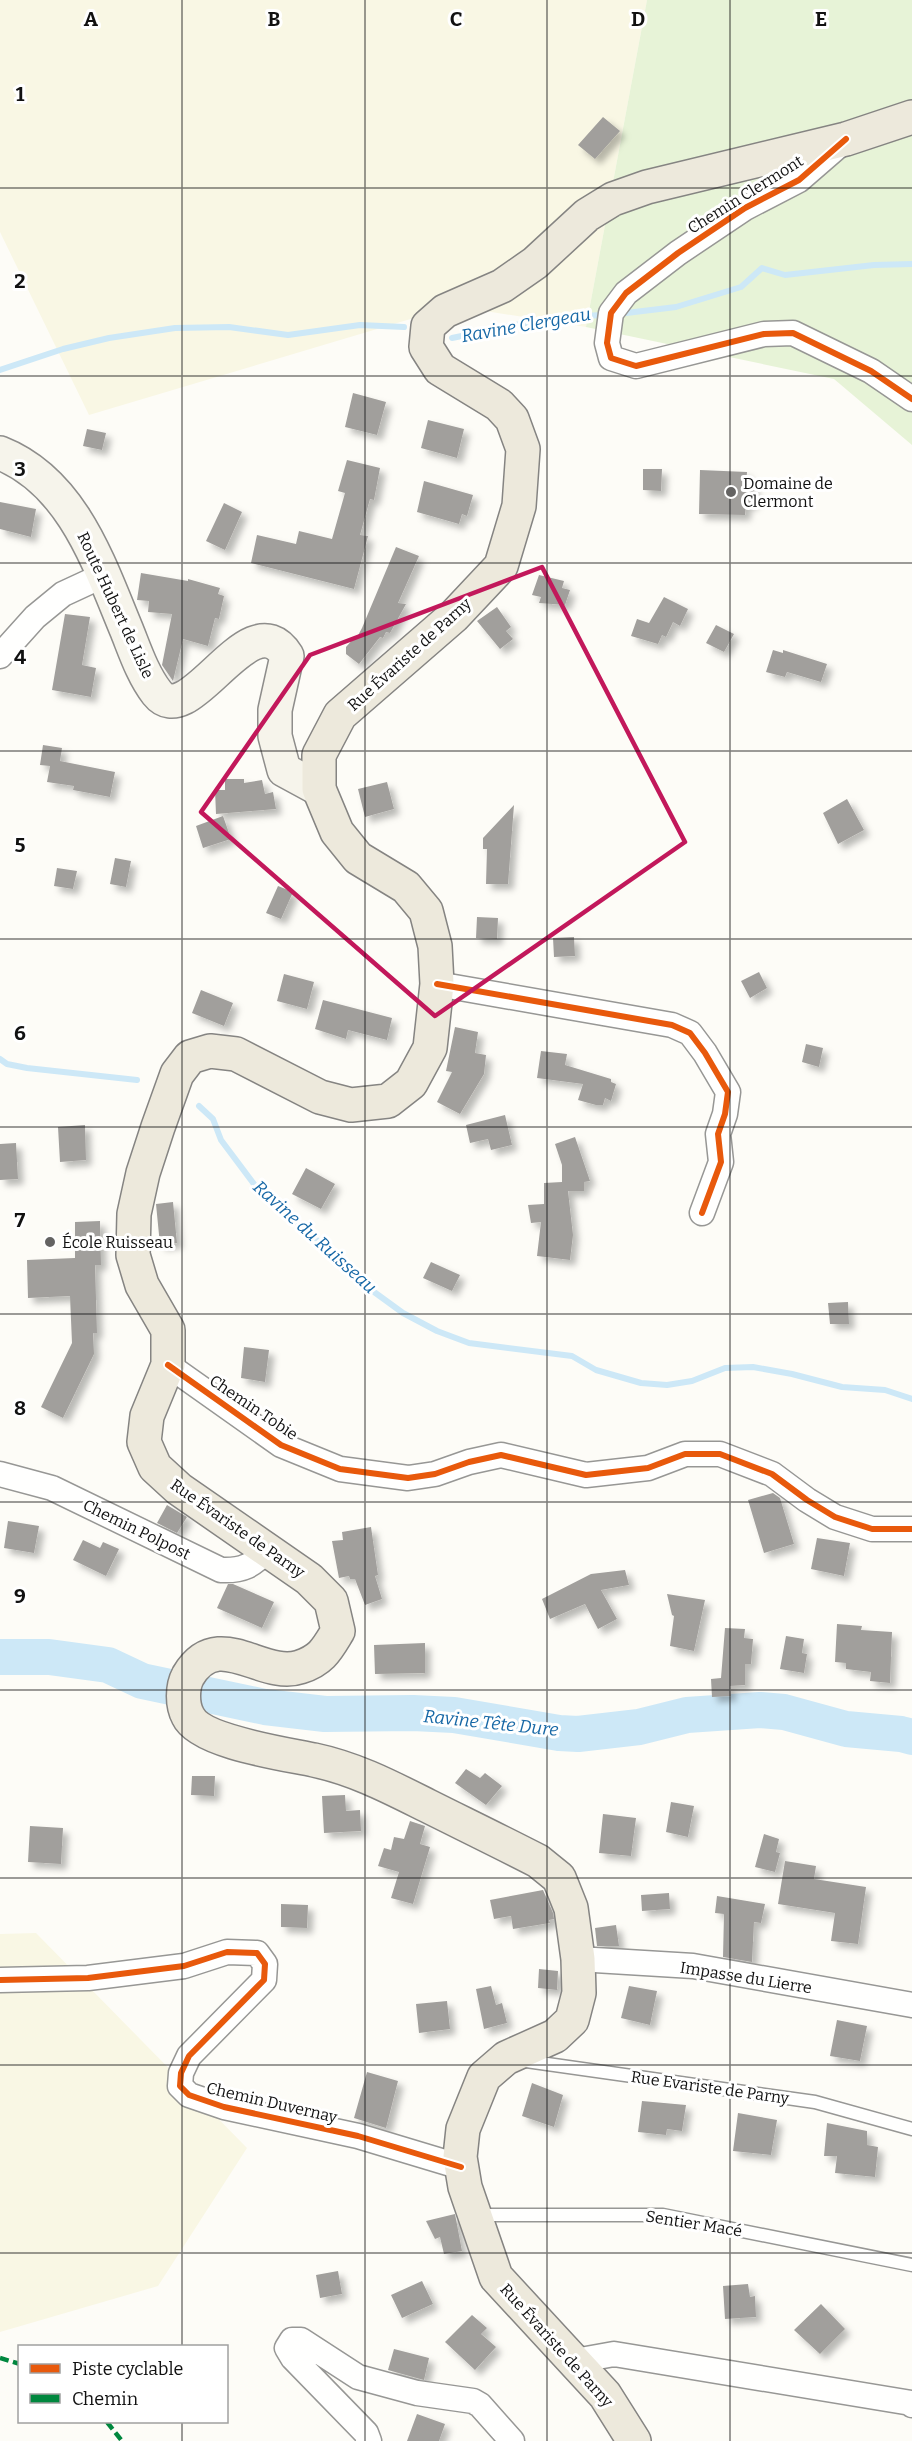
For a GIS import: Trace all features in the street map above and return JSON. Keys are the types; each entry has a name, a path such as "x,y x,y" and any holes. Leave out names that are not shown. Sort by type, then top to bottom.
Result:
{"main road":[{"name":"Rue Évariste de Parny","path":"634,2441 605,2395 496,2277 472,2215 461,2167 463,2129 484,2077 506,2058 555,2036 572,2020 579,1993 579,1959 571,1908 559,1878 538,1861 344,1767 223,1740 203,1731 188,1718 184,1687 199,1662 215,1654 236,1655 274,1668 299,1668 324,1654 338,1631 330,1601 309,1579 178,1489 155,1467 144,1442 147,1416 168,1365 168,1330 142,1285 133,1255 134,1214 143,1173 177,1074 190,1058 210,1050 236,1054 320,1097 351,1105 388,1101 411,1083 430,1048 437,984 435,946 426,911 406,887 358,858 337,832 319,789 319,755 340,715 484,587 501,566 519,506 522,449 512,419 499,405 440,369 426,347 428,326 445,311 502,286 535,264 587,215 614,199 647,187 846,139 912,117"},
{"name":"Route Hubert de Lisle","path":"0,453 32,471 52,488 76,519 104,575 144,672 157,694 166,701 177,702 200,686 242,650 256,642 271,641 280,645 287,656 275,710 275,736 284,770 319,789"}],"street":[{"name":"Chemin Clermont","path":"846,139 799,180 745,208 678,253 626,293 611,314 607,343 611,358 636,366 764,334 793,333 871,371 912,399"},
{"path":"0,656 35,617 63,594 104,575"},
{"path":"437,984 672,1025 690,1033 728,1092 725,1114 718,1134 720,1162 702,1213"},
{"name":"Chemin Tobie","path":"168,1365 281,1445 340,1469 408,1478 435,1474 469,1462 501,1455 586,1475 648,1468 685,1454 720,1454 772,1474 807,1500 835,1516 872,1529 912,1529"},
{"name":"Chemin Polpost","path":"0,1474 52,1488 221,1570 239,1571 268,1549"},
{"name":"Chemin Duvernay","path":"0,1980 88,1978 184,1966 227,1952 258,1953 265,1964 264,1980 189,2056 181,2073 180,2086 189,2095 224,2108 358,2136 461,2167"},
{"name":"Impasse du Lierre","path":"579,1959 693,1966 912,2005"},
{"path":"369,2441 366,2433 293,2358 287,2348 292,2340 301,2340 358,2377 417,2393 473,2401 480,2405 512,2441"},
{"path":"575,2361 614,2354 912,2405"}],"lane":[{"name":"Rue Evariste de Parny","path":"506,2058 815,2102 912,2129"},
{"name":"Sentier Macé","path":"472,2215 663,2215 912,2265"}],"highlighted area":[{"path":"542,567 685,842 435,1016 201,812 310,655"}],"shaded area":[{"path":"0,0 647,0 586,327 454,306 89,415 0,232"},
{"path":"36,1933 247,2148 158,2286 0,2332 0,1934"}],"green space":[{"path":"647,0 912,0 912,445 834,379 586,327"}],"building":[{"path":"603,117 620,131 595,159 578,145"},
{"path":"353,393 386,402 377,435 345,427"},
{"path":"428,420 464,429 457,458 421,448"},
{"path":"87,429 106,433 102,450 83,446"},
{"path":"347,460 380,468 374,500 370,499 360,535 368,536 354,589 251,563 257,535 296,544 299,531 332,539 345,493 338,491"},
{"path":"643,469 662,469 661,491 643,490"},
{"name":"Domaine de Clermont","path":"700,470 747,472 746,485 754,485 753,504 746,504 745,515 699,514"},
{"path":"424,481 473,495 467,516 462,514 459,524 417,512"},
{"path":"0,502 36,509 31,537 0,529"},
{"path":"224,503 242,512 225,550 206,541"},
{"path":"396,547 419,556 398,603 406,604 390,633 386,632 383,638 380,637 359,664 346,654 346,647 354,638 356,639 362,628"},
{"path":"141,573 188,581 188,579 220,588 218,594 224,596 219,619 215,618 208,646 183,639 173,681 162,665 172,614 148,612 149,601 137,600"},
{"path":"539,575 564,581 562,588 570,590 565,605 539,603 541,597 532,595"},
{"path":"664,597 688,609 680,626 673,622 666,637 662,635 658,644 631,636 637,619 649,623"},
{"path":"497,607 511,627 506,631 513,639 500,649 477,621"},
{"path":"65,614 90,617 82,665 96,668 91,697 52,690"},
{"path":"716,625 734,634 724,652 706,643"},
{"path":"773,650 783,653 783,650 827,664 821,682 787,672 785,677 766,672"},
{"path":"43,745 62,748 60,761 115,772 110,797 73,790 74,786 47,782 50,766 40,765"},
{"path":"225,779 244,779 244,783 262,780 265,794 273,792 276,809 216,814 215,790 225,790"},
{"path":"387,782 394,809 365,817 358,789"},
{"path":"847,799 864,830 838,844 823,813"},
{"path":"514,805 508,884 486,884 487,849 483,849 483,838"},
{"path":"223,816 231,839 203,848 196,826"},
{"path":"115,858 131,861 126,887 110,884"},
{"path":"57,868 77,871 73,889 54,886"},
{"path":"278,886 293,892 281,919 266,913"},
{"path":"477,917 498,918 497,939 476,938"},
{"path":"574,937 575,956 554,957 553,938"},
{"path":"759,972 767,988 750,998 741,981"},
{"path":"284,974 314,982 307,1009 277,1001"},
{"path":"201,990 233,1003 224,1026 192,1013"},
{"path":"323,1000 392,1018 387,1040 348,1030 346,1039 315,1029"},
{"path":"455,1027 478,1032 475,1053 486,1055 484,1074 460,1114 437,1102 452,1072 446,1071"},
{"path":"806,1044 823,1048 819,1067 802,1062"},
{"path":"541,1051 567,1054 565,1065 611,1079 611,1082 616,1084 611,1101 605,1098 603,1105 596,1105 578,1100 583,1084 537,1078"},
{"path":"505,1115 512,1145 491,1150 488,1139 470,1143 466,1125"},
{"path":"85,1125 86,1160 60,1162 58,1127"},
{"path":"575,1137 590,1181 584,1182 584,1191 568,1191 573,1235 570,1260 537,1256 541,1222 531,1223 528,1205 544,1204 544,1183 562,1182 562,1165 555,1144"},
{"path":"16,1143 18,1179 0,1180 0,1144"},
{"path":"306,1168 335,1184 321,1209 292,1194"},
{"path":"173,1202 177,1243 160,1245 156,1204"},
{"path":"100,1221 101,1265 95,1265 97,1333 93,1333 94,1354 63,1418 41,1407 72,1343 70,1296 28,1298 27,1260 75,1258 75,1222"},
{"path":"431,1262 460,1275 452,1291 423,1278"},
{"path":"848,1302 849,1324 830,1324 828,1303"},
{"path":"244,1347 269,1350 265,1382 241,1378"},
{"path":"773,1493 780,1498 794,1544 764,1553 748,1500"},
{"path":"167,1505 187,1517 177,1533 157,1523"},
{"path":"8,1521 39,1526 34,1553 4,1548"},
{"path":"371,1527 378,1575 375,1576 382,1599 365,1605 355,1579 350,1579 349,1576 339,1578 332,1541 343,1540 342,1532"},
{"path":"817,1538 850,1543 844,1576 811,1569"},
{"path":"83,1540 100,1548 103,1542 119,1549 106,1576 73,1560"},
{"path":"625,1570 629,1585 601,1590 617,1619 598,1629 585,1604 550,1619 542,1599 591,1574"},
{"path":"228,1584 233,1584 274,1602 262,1628 217,1608"},
{"path":"667,1594 705,1600 694,1651 670,1646 674,1616"},
{"path":"837,1624 862,1626 861,1630 892,1632 890,1683 870,1681 871,1672 846,1669 846,1663 835,1662"},
{"path":"725,1628 745,1629 744,1638 753,1639 751,1664 745,1664 745,1685 730,1686 731,1696 712,1697 711,1679 721,1678"},
{"path":"786,1636 804,1639 802,1653 807,1654 804,1673 780,1669"},
{"path":"425,1643 425,1673 375,1674 374,1645"},
{"path":"466,1769 480,1778 485,1773 502,1786 486,1805 455,1783"},
{"path":"192,1776 215,1776 214,1796 191,1795"},
{"path":"345,1795 346,1811 360,1810 361,1831 324,1833 322,1796"},
{"path":"671,1802 694,1806 688,1837 666,1832"},
{"path":"603,1814 636,1818 631,1856 599,1853"},
{"path":"410,1821 425,1826 420,1844 430,1847 413,1904 391,1898 399,1872 378,1866 384,1848 391,1850 394,1837 404,1839"},
{"path":"30,1826 63,1828 61,1864 28,1862"},
{"path":"764,1834 779,1839 776,1852 780,1853 775,1872 755,1867"},
{"path":"785,1861 816,1866 814,1879 866,1887 858,1944 831,1941 835,1913 778,1904"},
{"path":"543,1890 553,1913 554,1919 549,1920 550,1923 513,1929 511,1916 494,1919 490,1900"},
{"path":"669,1893 670,1909 642,1911 641,1895"},
{"path":"717,1896 765,1904 761,1923 754,1922 752,1962 723,1957 724,1914 715,1913"},
{"path":"281,1904 308,1905 307,1928 281,1927"},
{"path":"616,1925 619,1946 597,1946 595,1928"},
{"path":"539,1969 558,1971 557,1990 538,1988"},
{"path":"491,1986 496,2005 502,2003 507,2023 484,2029 476,1989"},
{"path":"629,1986 657,1991 650,2025 621,2018"},
{"path":"447,2001 450,2029 419,2033 416,2004"},
{"path":"837,2020 867,2026 860,2061 830,2056"},
{"path":"367,2072 398,2081 386,2128 354,2118"},
{"path":"532,2083 563,2095 554,2127 522,2116"},
{"path":"642,2101 686,2105 682,2131 667,2129 666,2135 638,2132"},
{"path":"738,2113 777,2120 771,2155 733,2151"},
{"path":"827,2123 867,2131 867,2145 878,2147 875,2177 835,2173 837,2156 824,2156"},
{"path":"455,2214 462,2251 444,2254 440,2237 435,2239 426,2221"},
{"path":"338,2271 342,2294 320,2298 316,2275"},
{"path":"422,2281 433,2304 402,2318 391,2295"},
{"path":"748,2284 750,2297 755,2296 756,2317 725,2319 723,2286"},
{"path":"821,2304 845,2329 820,2354 794,2330"},
{"path":"472,2315 487,2328 481,2334 496,2347 475,2370 445,2342"},
{"path":"394,2349 429,2358 424,2380 388,2370"},
{"path":"417,2414 445,2424 439,2441 407,2441"}],"waterway":[{"name":"Ravine Clergeau","path":"618,314 676,307 741,287 762,268 785,275 874,265 912,264"},
{"name":"Ravine Clergeau","path":"452,338 555,317 605,315"},
{"name":"Ravine Clergeau","path":"0,370 63,349 109,338 175,328 229,327 288,335 360,325 404,327"},
{"name":"Ravine du Ruisseau","path":"0,1059 7,1064 27,1068 137,1080"},
{"name":"Ravine du Ruisseau","path":"199,1106 213,1119 221,1140 260,1192 332,1253 370,1289 403,1313 437,1331 469,1343 572,1356 596,1370 641,1383 667,1385 692,1381 725,1368 753,1367 842,1387 885,1390 912,1399"},
{"name":"Ravine Tête Dure","path":"0,1657 49,1657 108,1665 142,1681 265,1707 325,1714 454,1715 559,1733 578,1734 639,1727 687,1715 760,1710 784,1712 846,1729 912,1737"}],"marked path":[{"path":"0,2358 18,2363"},
{"path":"108,2423 122,2441"}],"cycle path":[{"path":"846,139 799,180 745,208 678,253 626,293 611,313 607,343 611,358 636,366 764,334 793,333 871,371 912,399"},
{"path":"437,984 672,1025 690,1033 728,1092 725,1114 718,1134 721,1162 702,1213"},
{"path":"168,1365 281,1445 340,1469 408,1478 435,1474 469,1462 501,1455 586,1475 648,1468 685,1454 720,1454 772,1474 835,1517 872,1529 912,1529"},
{"path":"0,1980 88,1978 184,1966 227,1952 257,1953 265,1964 264,1980 189,2056 181,2073 180,2086 189,2095 224,2107 358,2136 461,2167"}],"place":[{"name":"Domaine de Clermont","path":"731,492"},
{"name":"École Ruisseau","path":"50,1242"}]}
